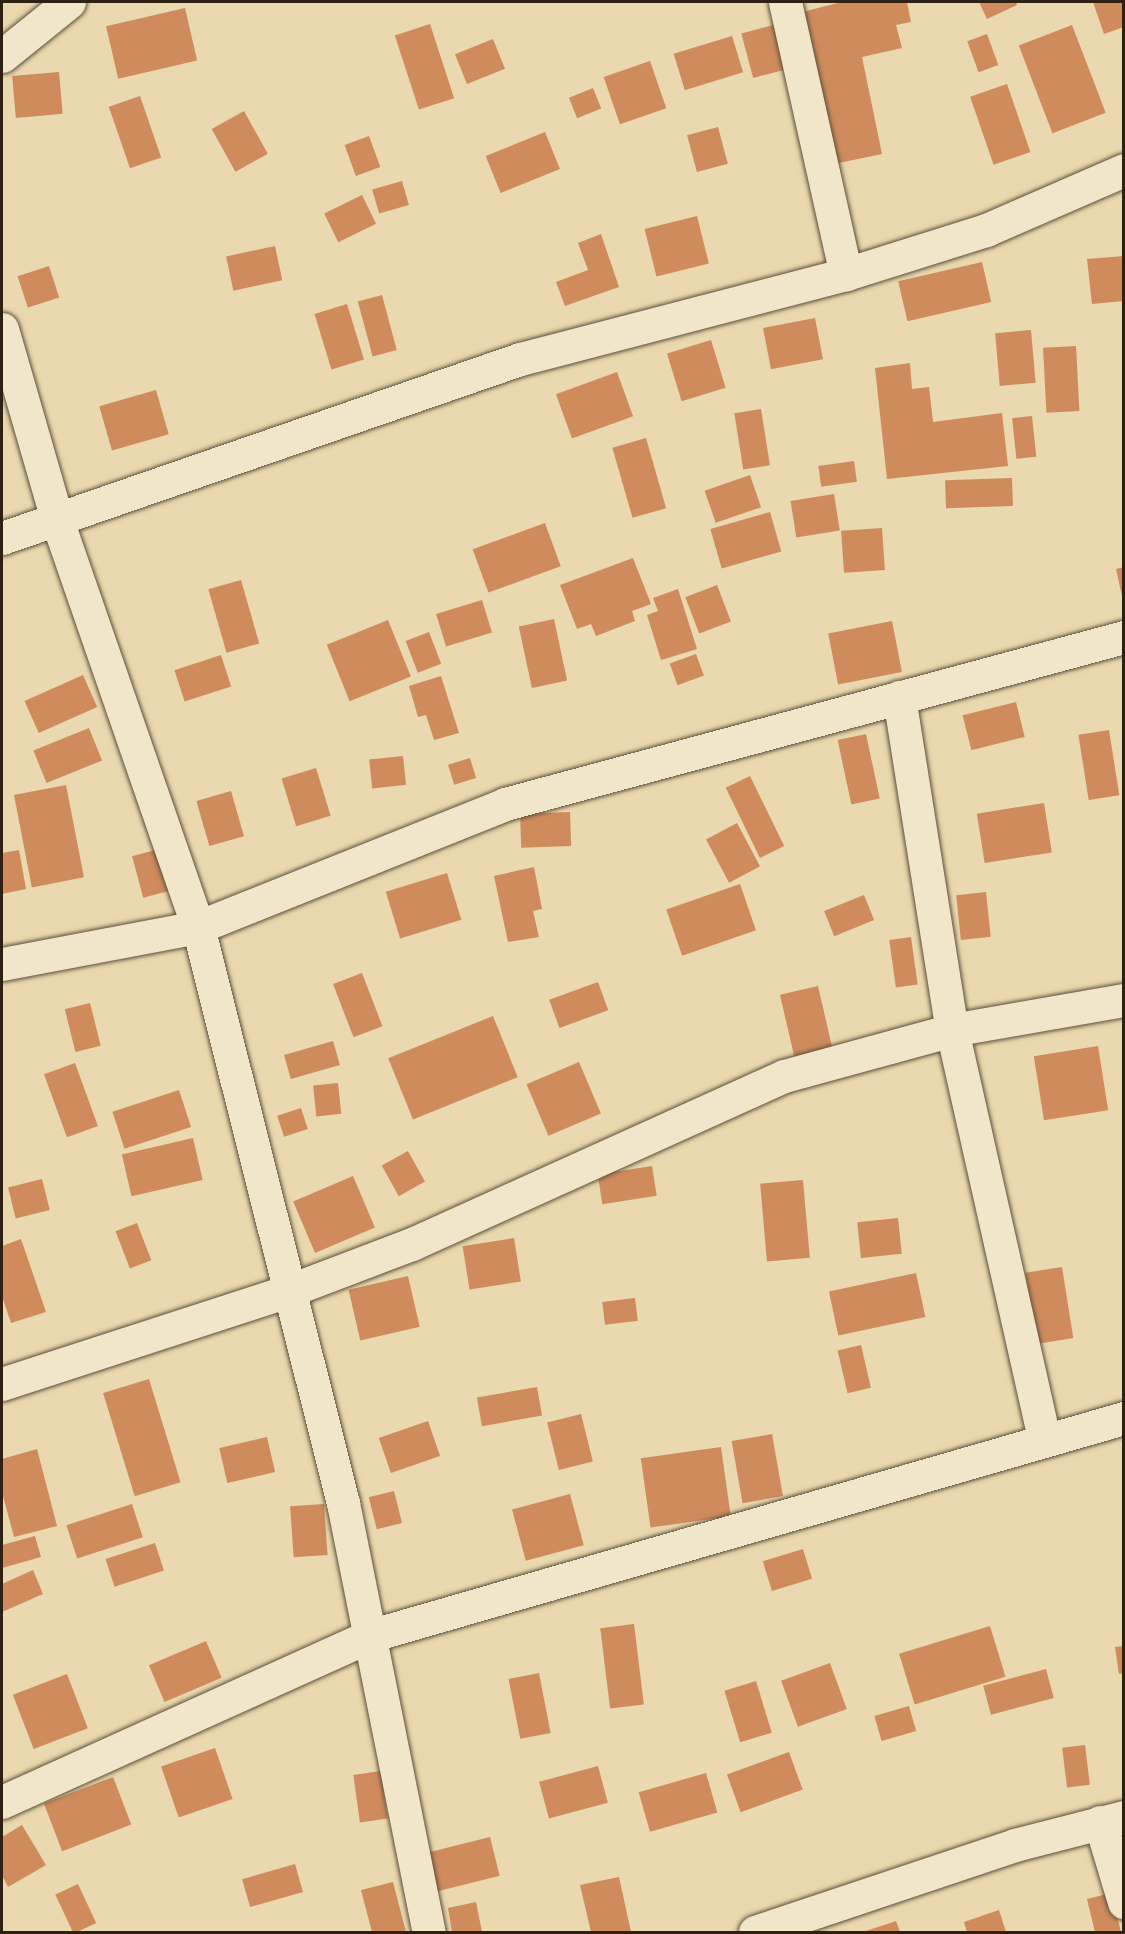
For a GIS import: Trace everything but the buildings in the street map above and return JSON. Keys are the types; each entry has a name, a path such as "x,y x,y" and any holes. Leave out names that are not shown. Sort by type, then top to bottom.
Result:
{"street":[{"path":"2,56 69,2"},
{"path":"785,2 846,274"},
{"path":"2,538 520,359 846,274 986,230 1124,170"},
{"path":"2,329 57,520 198,927 343,1503 429,1932"},
{"path":"2,964 198,927 505,804 1124,637"},
{"path":"899,697 952,1030 1044,1438"},
{"path":"2,1384 288,1291 412,1244 784,1076 952,1030 1124,1000"},
{"path":"2,1802 369,1636 1044,1438 1124,1418"},
{"path":"754,1932 1015,1845 1112,1819 1124,1902"}]}
